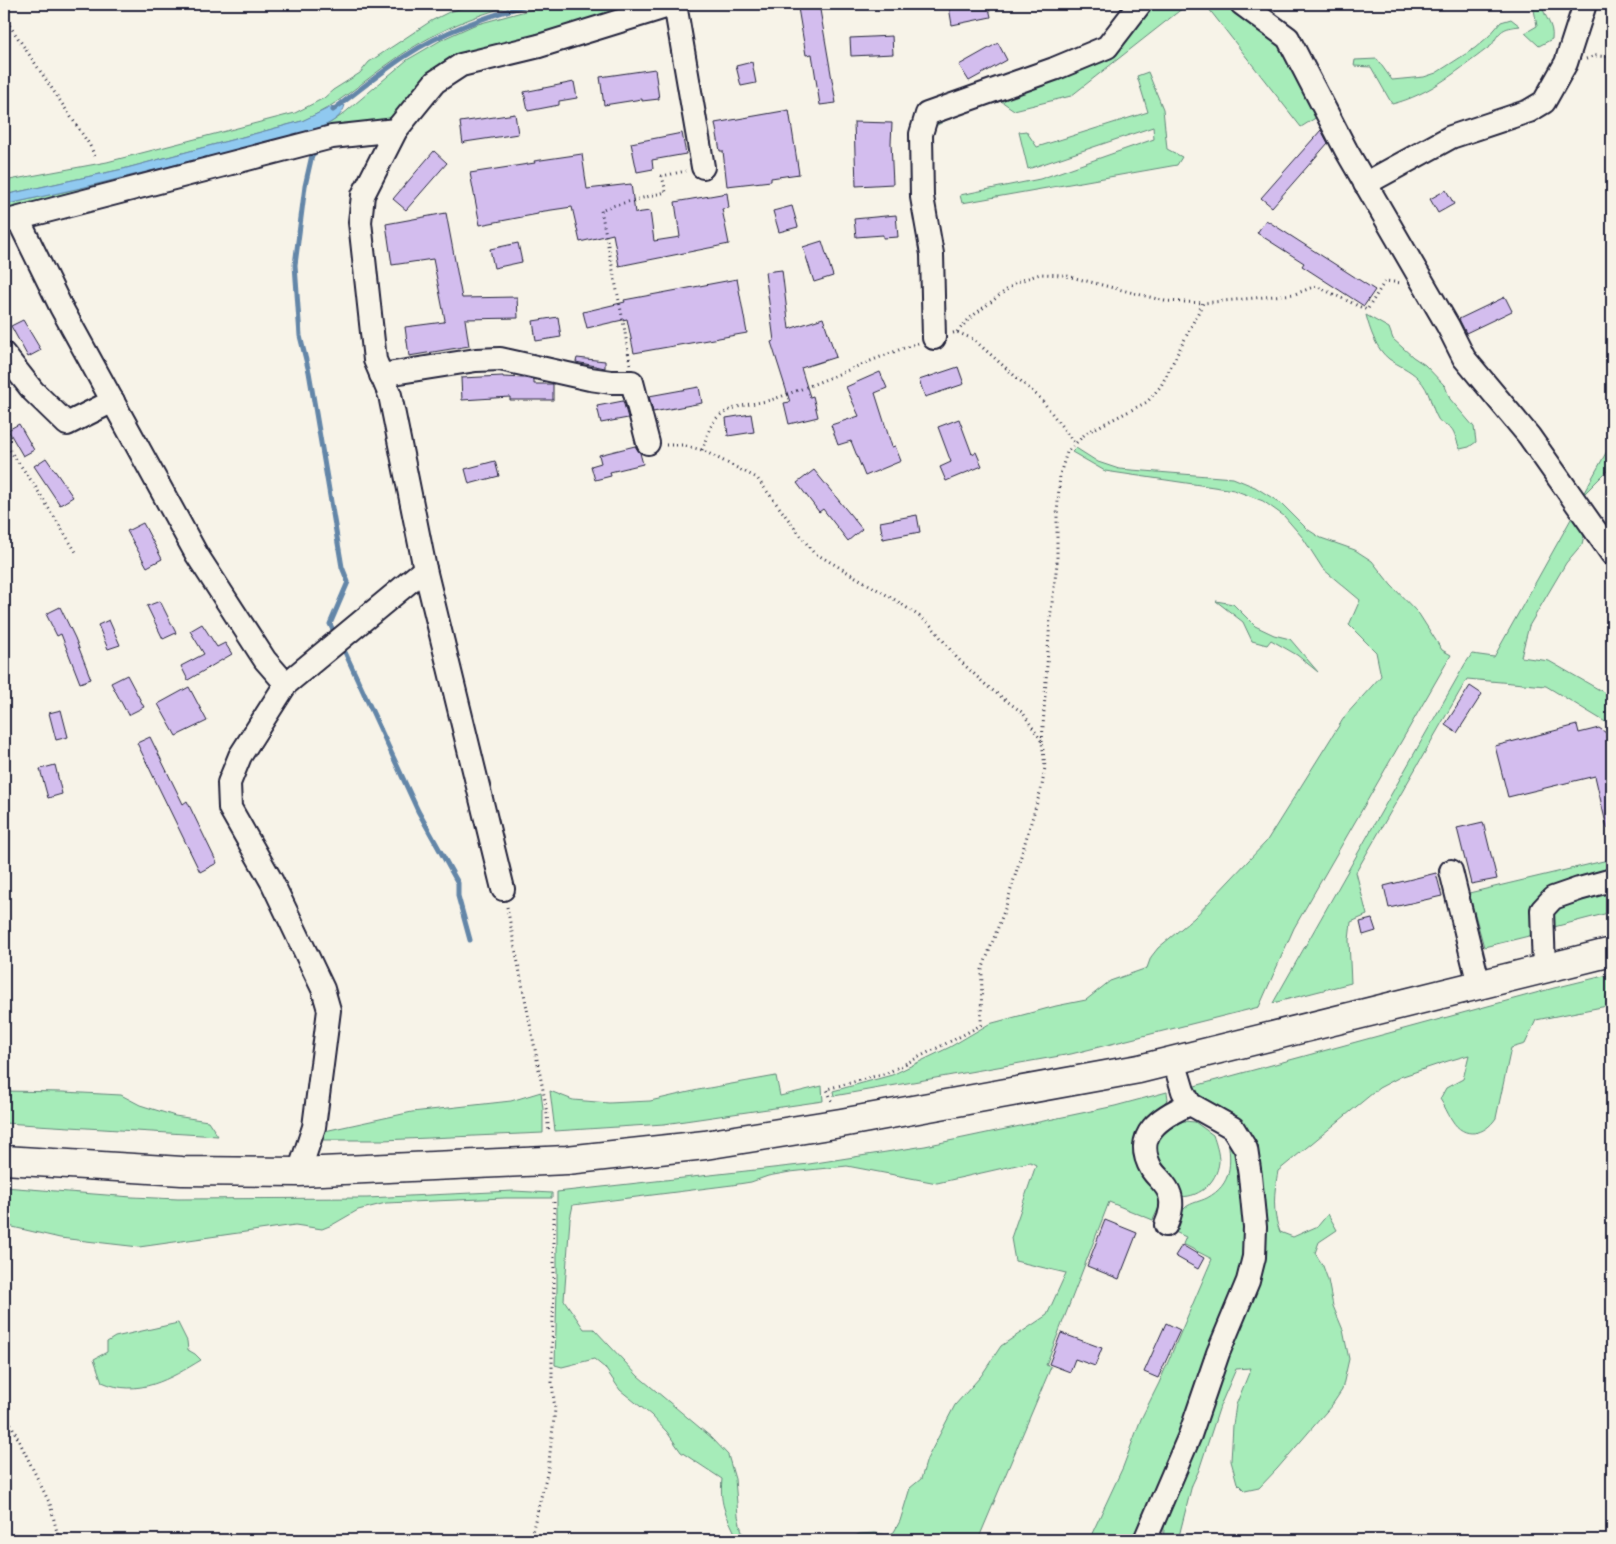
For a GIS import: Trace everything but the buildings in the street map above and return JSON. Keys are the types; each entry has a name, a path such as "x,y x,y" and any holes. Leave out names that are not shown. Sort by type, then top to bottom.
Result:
{"highway":[{"path":"4,1160 182,1171 299,1172 567,1160 705,1145 841,1123 1174,1061 1612,952"}],"street":[{"path":"503,890 425,569 390,395 375,360 360,222 363,195 396,130 435,82 461,66 539,46 675,4 703,168"},
{"path":"934,338 932,254 922,197 921,134 927,114 1054,69 1107,47 1140,4"},
{"path":"1242,4 1288,38 1346,150 1425,286 1464,358 1529,436 1612,554"},
{"path":"1365,184 1451,137 1529,111 1544,102 1566,63 1585,4"},
{"path":"286,684 265,660 197,555 61,307 11,221 332,137 396,130"},
{"path":"4,354 33,391 67,424 113,402"},
{"path":"382,375 476,360 500,359 590,379 632,382 648,443"},
{"path":"299,1172 314,1127 328,1010 323,989 276,891 230,808 229,783 240,756 286,684 425,569"},
{"path":"1451,871 1479,985"},
{"path":"1544,969 1542,910 1553,898 1612,880"},
{"path":"1145,1540 1190,1435 1218,1353 1248,1281 1254,1257 1255,1227 1246,1148 1233,1128 1190,1104 1183,1091 1174,1061"},
{"path":"1166,1225 1170,1215 1170,1195 1163,1182 1152,1170 1145,1152 1147,1139 1153,1126 1162,1117 1190,1104"}],"path":[{"path":"4,16 89,144 95,156"},
{"path":"632,382 624,326 601,210 666,192 662,176 703,168"},
{"path":"702,450 712,423 721,414 736,407 771,400 867,361 957,332 970,318 1017,282 1040,274 1063,275 1165,301 1203,303 1295,294 1316,286 1367,310 1385,280 1425,286"},
{"path":"841,1123 827,1089 887,1073 963,1036 981,1025 982,970 1006,906 1042,786 1045,767 1042,742 1050,619 1056,564 1060,474 1067,452 1086,433 1147,402 1161,386 1203,303"},
{"path":"957,332 973,338 1042,399 1075,444"},
{"path":"4,442 35,486 76,552"},
{"path":"648,443 682,445 702,450 757,478 813,552 929,622 958,658 988,687 1023,713 1042,742"},
{"path":"503,890 545,1100 549,1132"},
{"path":"530,1540 548,1470 555,1410 552,1382 554,1200"},
{"path":"4,1410 50,1504 59,1540"}],"green space":[{"path":"476,4 518,4 469,19 423,41 326,109 302,121 123,169 4,195 4,181 107,162 295,113 324,98 360,73 369,62 431,21 449,12"},
{"path":"551,4 647,4 539,35 478,50 392,124 4,215 4,205 300,134 330,123 407,60 443,39 474,25"},
{"path":"1144,4 1188,4 1071,96 1014,110 1001,101 956,115 928,130 935,116 1054,74"},
{"path":"1205,4 1234,4 1282,41 1317,117 1301,127"},
{"path":"1533,4 1542,4 1552,29 1552,39 1539,46 1525,33 1537,26"},
{"path":"1511,19 1520,26 1503,31 1497,36 1492,45 1457,71 1432,87 1406,100 1392,104 1371,67 1354,66 1355,60 1377,59 1392,80 1424,77 1436,73 1475,48 1501,22"},
{"path":"1148,72 1163,109 1167,149 1182,157 1177,165 962,203 960,195 1040,179 1154,139 1153,127 1028,169 1019,132 1026,131 1037,147 1148,112 1137,76"},
{"path":"1366,315 1389,328 1393,339 1425,365 1445,386 1450,399 1474,427 1476,442 1469,447 1460,449 1452,430 1438,419 1423,383 1408,370 1389,359 1380,350"},
{"path":"1612,442 1612,466 1582,496"},
{"path":"1076,448 1098,462 1119,469 1233,478 1255,487 1282,504 1307,529 1321,538 1355,550 1372,561 1391,585 1419,614 1442,650 1451,655 1294,928 1259,1007 1071,1054 834,1096 833,1091 892,1075 950,1047 989,1024 1086,1000 1110,981 1147,968 1151,957 1158,948 1194,918 1266,842 1345,716 1381,676 1376,652 1349,625 1360,600 1323,569 1303,538 1284,516 1263,501 1234,490 1105,471 1072,452"},
{"path":"1576,510 1587,524 1582,544 1566,563 1529,626 1521,657 1549,661 1612,697 1612,726 1546,686 1467,679 1356,872 1367,915 1351,922 1349,940 1351,983 1273,1003 1465,664 1472,654 1494,657"},
{"path":"1216,601 1233,604 1255,626 1274,635 1290,639 1318,672 1297,655 1271,640 1267,645 1252,641 1243,622"},
{"path":"1612,859 1612,875 1570,886 1533,935 1484,947 1469,893"},
{"path":"1612,884 1612,912 1550,928 1549,915 1563,903"},
{"path":"1612,974 1612,1005 1536,1020 1525,1044 1511,1048 1496,1118 1486,1128 1474,1133 1462,1131 1452,1120 1440,1099 1446,1088 1463,1079 1469,1055 1400,1077 1379,1088 1278,1171 1275,1202 1277,1224 1280,1232 1293,1237 1318,1226 1328,1214 1337,1230 1319,1242 1315,1253 1323,1266 1328,1280 1333,1306 1343,1330 1349,1359 1342,1390 1332,1405 1259,1488 1245,1491 1237,1483 1231,1461 1236,1405 1251,1368 1236,1369 1220,1406 1199,1470 1192,1485 1178,1540 1163,1540 1163,1513 1251,1286 1252,1143 1195,1094 1191,1087 1554,988"},
{"path":"776,1076 780,1096 822,1086 823,1101 664,1124 555,1131 550,1091 573,1100 609,1103 650,1101"},
{"path":"4,1091 121,1095 140,1105 175,1116 208,1121 218,1136 4,1123"},
{"path":"541,1092 543,1133 383,1140 317,1140 320,1132 412,1112 511,1101"},
{"path":"1167,1092 1168,1099 1152,1115 1159,1207 1153,1220 1109,1202 1046,1365 1051,1367 978,1540 849,1540 859,1534 875,1533 888,1535 894,1532 900,1521 910,1488 921,1479 927,1459 955,1405 981,1376 1001,1346 1047,1315 1066,1273 1015,1261 1011,1238 1036,1165 1030,1162 937,1183 847,1166 790,1172 732,1185 573,1205 570,1219 564,1300 584,1329 594,1329 638,1376 712,1438 728,1455 735,1479 738,1516 744,1540 738,1540 725,1511 721,1489 722,1479 681,1452 667,1432 651,1415 620,1390 605,1368 594,1359 562,1367 555,1365 557,1192 809,1164 925,1146 1115,1106"},
{"path":"1184,1121 1195,1122 1213,1135 1219,1162 1214,1177 1205,1188 1199,1193 1184,1197 1177,1196 1163,1174 1155,1153 1155,1143 1160,1135 1169,1127"},
{"path":"1228,1138 1240,1146 1249,1261 1139,1540 1089,1540 1123,1467 1141,1419 1159,1383 1212,1259 1183,1244 1186,1237 1175,1232 1184,1209 1207,1198 1222,1186 1226,1179 1230,1164"},
{"path":"4,1187 178,1199 367,1198 513,1191 552,1193 552,1198 386,1203 358,1210 322,1229 295,1225 139,1247 60,1238 4,1225"},
{"path":"178,1323 187,1341 188,1350 201,1360 166,1380 141,1387 128,1388 102,1382 94,1359 107,1352 107,1342 115,1337"}],"water":[{"path":"345,105 338,117 333,121 300,134 4,205 4,195 123,169 302,121 329,108"}],"waterway":[{"path":"333,110 395,63 434,39 482,19 531,4"},
{"path":"319,149 312,155 305,186 295,265 300,336 309,372 342,567 348,582 330,624 336,636"},
{"path":"344,650 418,811 458,883 458,896 470,940"}]}
